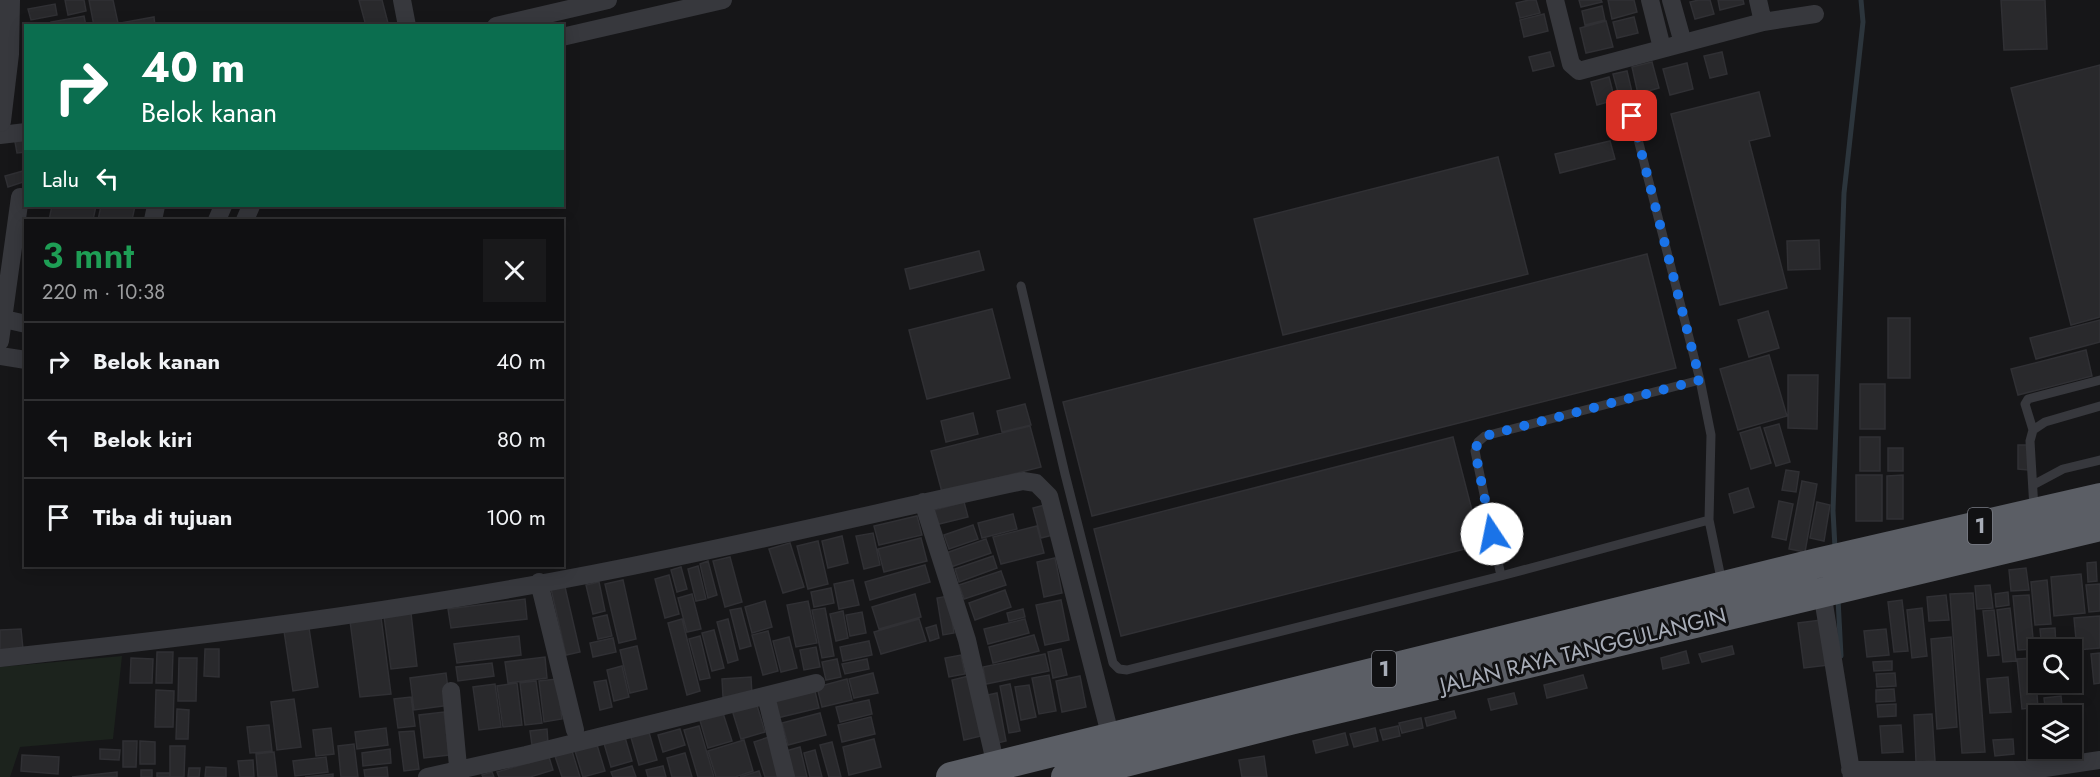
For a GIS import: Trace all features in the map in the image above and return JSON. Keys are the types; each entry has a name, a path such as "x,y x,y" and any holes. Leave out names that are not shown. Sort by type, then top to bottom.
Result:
{"highway":[{"name":"1","path":"1823,582 2033,500 2100,498"},
{"name":"1","path":"1861,569 2100,526"},
{"name":"JALAN RAYA TANGGULANGIN","path":"1337,695 1723,587 1823,582"},
{"name":"JALAN RAYA TANGGULANGIN","path":"1066,777 1287,707 1823,582"},
{"name":"JALAN RAYA TANGGULANGIN","path":"951,777 996,766 1117,759"}],"street":[{"path":"0,121 8,54 9,0"},
{"path":"402,0 407,24"},
{"path":"505,24 608,0"},
{"path":"564,37 723,0"},
{"path":"1555,0 1574,69 1579,70 1763,22 1815,14"},
{"path":"1650,0 1662,48"},
{"path":"1671,0 1683,43"},
{"path":"1758,0 1763,22"},
{"path":"0,135 24,132"},
{"path":"0,341 1,318 20,197"},
{"path":"1,318 24,324"},
{"path":"0,356 24,360"},
{"path":"0,658 171,640 440,601 670,559 1023,481 1036,483 1043,487 1049,496 1117,759"},
{"path":"923,502 967,640 996,766"},
{"path":"539,582 575,730"},
{"path":"1823,582 1856,771 2032,770 2100,760"},
{"path":"427,777 458,774 816,683"},
{"path":"451,691 458,774"},
{"path":"766,696 786,777"}],"lane":[{"path":"1632,116 1700,380 1711,435 1709,520 1723,587"},
{"path":"1021,286 1104,629 1113,663 1119,669 1127,670 1501,576 1709,520"},
{"path":"1501,576 1475,451 1478,442 1485,436 1700,380"},
{"path":"2033,500 2030,441 2033,430 2025,404 2028,399 2100,380"},
{"path":"2033,430 2045,422 2100,406"},
{"path":"2033,500 2063,469 2100,460"}],"shaded area":[{"path":"122,656 113,739 20,747 10,777 0,777 0,667"}],"building":[{"path":"65,0 84,0 86,11 68,15"},
{"path":"89,0 113,0 118,23 94,24"},
{"path":"359,0 382,0 388,23 365,24"},
{"path":"1536,0 1540,13 1520,18 1516,3"},
{"path":"1579,0 1601,0 1602,2 1581,7"},
{"path":"1608,0 1634,0 1637,12 1612,19"},
{"path":"1710,0 1714,14 1695,19 1690,2"},
{"path":"1718,0 1743,0 1744,4 1720,10"},
{"path":"2001,0 2045,0 2047,49 2004,50"},
{"path":"55,4 57,15 31,20 28,9"},
{"path":"1602,6 1605,20 1585,25 1582,11"},
{"path":"1544,14 1548,31 1524,37 1520,20"},
{"path":"84,16 86,24 52,24 51,22"},
{"path":"154,17 155,24 120,24"},
{"path":"1634,17 1638,33 1617,38 1613,22"},
{"path":"1606,21 1613,47 1586,53 1580,28"},
{"path":"1550,52 1554,66 1533,71 1529,57"},
{"path":"1722,52 1727,74 1710,78 1704,56"},
{"path":"1652,62 1659,88 1638,94 1632,67"},
{"path":"1687,63 1693,89 1670,95 1663,69"},
{"path":"2100,65 2100,317 2071,325 2011,88"},
{"path":"1627,71 1632,92 1619,96 1613,74"},
{"path":"1609,77 1615,100 1597,105 1591,82"},
{"path":"1759,92 1770,136 1749,141 1787,288 1720,305 1671,114"},
{"path":"24,134 24,152 17,153 14,136"},
{"path":"1610,141 1615,159 1560,173 1555,154"},
{"path":"1498,157 1528,274 1283,335 1254,219"},
{"path":"23,171 24,182 8,187 5,176"},
{"path":"52,207 96,207 93,219 49,219"},
{"path":"101,207 135,207 132,219 98,219"},
{"path":"1819,240 1820,269 1788,270 1787,241"},
{"path":"979,251 984,270 910,289 905,269"},
{"path":"1647,254 1676,368 1092,516 1063,402"},
{"path":"992,309 1010,378 927,399 909,330"},
{"path":"1768,311 1779,348 1749,357 1738,320"},
{"path":"1888,318 1910,318 1910,378 1888,378"},
{"path":"2100,320 2100,342 2036,359 2030,338"},
{"path":"2086,350 2092,376 2018,395 2011,369"},
{"path":"1769,355 1787,416 1738,430 1720,369"},
{"path":"1788,375 1818,375 1817,429 1788,428"},
{"path":"1860,384 1885,384 1885,429 1860,429"},
{"path":"1025,404 1031,425 1002,432 997,411"},
{"path":"973,413 978,434 946,442 941,421"},
{"path":"1779,424 1790,462 1776,466 1764,428"},
{"path":"1030,426 1041,467 942,492 931,451"},
{"path":"1760,427 1771,463 1751,469 1740,433"},
{"path":"1453,437 1481,545 1121,636 1094,529"},
{"path":"1860,437 1880,437 1880,471 1860,471"},
{"path":"2018,445 2028,445 2028,470 2018,469"},
{"path":"1888,448 1903,448 1903,471 1888,471"},
{"path":"1786,470 1799,472 1796,492 1782,490"},
{"path":"1856,475 1882,475 1882,521 1856,521"},
{"path":"1903,475 1903,519 1887,519 1887,476"},
{"path":"1802,481 1817,484 1805,552 1789,549"},
{"path":"1748,488 1754,507 1734,513 1729,494"},
{"path":"1779,501 1793,504 1786,540 1772,537"},
{"path":"964,502 968,517 935,525 931,511"},
{"path":"1817,502 1830,505 1824,541 1810,538"},
{"path":"1045,505 1053,535 1041,538 1033,508"},
{"path":"1013,514 1017,529 982,538 978,523"},
{"path":"917,516 922,535 879,545 874,526"},
{"path":"973,525 978,539 949,549 944,535"},
{"path":"1037,526 1044,553 1001,564 993,537"},
{"path":"873,533 880,565 864,569 856,536"},
{"path":"842,536 848,563 828,568 822,541"},
{"path":"921,538 927,561 884,572 878,549"},
{"path":"986,539 991,553 951,567 946,553"},
{"path":"818,541 828,584 808,589 797,546"},
{"path":"790,543 804,587 783,593 769,549"},
{"path":"993,556 997,568 959,582 955,569"},
{"path":"730,557 742,602 725,607 713,561"},
{"path":"1055,558 1062,593 1044,597 1037,562"},
{"path":"708,561 717,595 708,598 700,564"},
{"path":"2096,562 2097,581 2088,582 2087,563"},
{"path":"925,565 930,582 870,600 865,582"},
{"path":"698,566 706,599 696,601 688,569"},
{"path":"681,567 687,589 677,592 671,570"},
{"path":"2026,568 2029,590 2011,591 2009,570"},
{"path":"1001,571 1006,585 964,599 959,585"},
{"path":"2081,574 2085,613 2054,616 2051,577"},
{"path":"669,575 679,614 665,618 655,579"},
{"path":"623,580 636,639 619,643 605,584"},
{"path":"853,580 859,605 839,609 834,584"},
{"path":"2047,580 2051,624 2035,625 2031,582"},
{"path":"599,582 605,611 593,614 586,585"},
{"path":"2100,584 2100,611 2089,612 2086,585"},
{"path":"1990,585 1993,608 1977,609 1975,586"},
{"path":"565,587 580,652 566,655 551,589"},
{"path":"831,588 834,603 814,607 811,592"},
{"path":"1005,590 1011,607 975,620 969,603"},
{"path":"2008,592 2009,605 1996,607 1995,594"},
{"path":"1973,593 1985,752 1962,753 1950,594"},
{"path":"692,594 701,629 687,632 678,598"},
{"path":"915,594 921,617 879,629 872,607"},
{"path":"1946,595 1949,620 1929,621 1927,597"},
{"path":"2029,595 2033,639 2028,639 2028,649 2018,650 2013,596"},
{"path":"948,596 954,633 943,635 937,598"},
{"path":"525,599 527,619 451,628 448,609"},
{"path":"1061,600 1069,640 1045,645 1036,605"},
{"path":"1902,600 1908,651 1894,652 1888,602"},
{"path":"765,601 772,627 752,633 745,607"},
{"path":"808,601 817,643 796,647 787,605"},
{"path":"741,608 751,646 740,649 730,610"},
{"path":"825,608 834,656 822,658 812,610"},
{"path":"1922,608 1927,656 1912,658 1907,610"},
{"path":"2010,608 2016,661 2003,662 1997,610"},
{"path":"1023,609 1025,617 1009,621 1007,613"},
{"path":"1994,610 1999,655 1988,656 1983,611"},
{"path":"843,611 848,638 836,641 830,614"},
{"path":"862,612 866,633 850,636 846,615"},
{"path":"411,613 417,666 391,669 384,616"},
{"path":"607,615 612,636 598,639 593,618"},
{"path":"2100,616 2100,648 2082,650 2082,639 2076,639 2074,618"},
{"path":"381,617 391,694 360,697 350,621"},
{"path":"682,619 700,691 687,695 668,623"},
{"path":"728,619 738,660 728,663 717,622"},
{"path":"919,619 926,641 881,654 874,632"},
{"path":"1025,619 1029,633 988,644 984,629"},
{"path":"1821,620 1828,665 1804,668 1798,623"},
{"path":"936,625 939,638 930,641 926,628"},
{"path":"309,628 318,687 293,691 284,631"},
{"path":"2055,628 2056,639 2041,639 2040,629"},
{"path":"21,629 23,649 0,651 0,630"},
{"path":"1886,629 1889,655 1867,657 1864,631"},
{"path":"714,630 724,668 712,671 702,633"},
{"path":"768,631 778,671 763,675 752,635"},
{"path":"1034,635 1039,651 993,663 989,647"},
{"path":"519,636 521,655 457,663 454,644"},
{"path":"700,636 710,678 700,680 689,639"},
{"path":"789,637 797,668 781,672 773,641"},
{"path":"1951,637 1957,727 1937,729 1931,639"},
{"path":"613,638 616,652 593,657 590,643"},
{"path":"869,641 872,655 843,661 840,647"},
{"path":"637,646 647,689 630,693 620,650"},
{"path":"1732,646 1734,654 1702,662 1699,654"},
{"path":"816,647 820,667 804,670 800,650"},
{"path":"205,649 219,649 219,677 204,676"},
{"path":"1061,649 1067,675 1053,678 1048,652"},
{"path":"1686,651 1689,663 1663,669 1661,658"},
{"path":"157,652 173,652 172,683 156,683"},
{"path":"2100,653 2100,683 2094,684 2091,654"},
{"path":"1045,654 1049,671 986,684 983,667"},
{"path":"961,655 965,674 949,677 945,658"},
{"path":"545,657 547,678 508,683 505,662"},
{"path":"131,658 153,659 152,683 130,683"},
{"path":"179,658 197,658 196,701 178,701"},
{"path":"2028,658 2028,693 2037,693 2038,705 2028,705 2028,708 2022,709 2017,659"},
{"path":"837,659 841,677 826,680 822,662"},
{"path":"867,659 869,669 845,674 842,664"},
{"path":"1892,661 1892,670 1874,671 1873,662"},
{"path":"492,663 494,676 458,681 456,667"},
{"path":"622,666 629,697 614,701 607,670"},
{"path":"446,673 450,705 414,710 410,678"},
{"path":"873,673 878,693 854,698 849,679"},
{"path":"1895,673 1896,686 1877,687 1876,674"},
{"path":"1049,675 1056,711 1039,714 1032,678"},
{"path":"1583,675 1587,688 1547,698 1544,685"},
{"path":"969,676 981,736 964,740 952,680"},
{"path":"1080,676 1086,707 1062,712 1056,681"},
{"path":"751,677 752,695 723,697 722,679"},
{"path":"2008,677 2011,712 1990,713 1987,679"},
{"path":"557,679 562,719 544,722 539,681"},
{"path":"847,679 852,700 822,707 817,687"},
{"path":"606,680 612,707 600,710 594,682"},
{"path":"536,681 542,723 525,725 520,683"},
{"path":"517,683 522,725 503,727 497,686"},
{"path":"495,684 501,727 479,730 473,687"},
{"path":"1010,684 1020,731 1009,733 1000,686"},
{"path":"1029,685 1036,717 1021,720 1015,687"},
{"path":"814,687 819,708 777,718 772,697"},
{"path":"1894,689 1895,701 1876,702 1876,690"},
{"path":"156,690 174,691 173,727 155,727"},
{"path":"997,693 1006,741 993,744 983,696"},
{"path":"1514,693 1517,704 1491,710 1488,699"},
{"path":"2061,696 2062,705 2045,705 2044,698"},
{"path":"411,697 415,726 398,728 394,699"},
{"path":"294,699 301,747 277,750 271,702"},
{"path":"869,700 872,714 840,722 836,707"},
{"path":"756,702 765,732 741,739 732,710"},
{"path":"1896,704 1896,716 1878,717 1877,705"},
{"path":"177,709 189,710 188,739 176,739"},
{"path":"722,710 732,741 708,748 699,717"},
{"path":"1454,711 1456,718 1427,726 1425,718"},
{"path":"444,712 449,755 424,758 419,715"},
{"path":"820,713 826,735 788,745 782,723"},
{"path":"1932,714 1935,761 1916,762 1914,715"},
{"path":"871,717 875,734 842,742 838,725"},
{"path":"1421,718 1423,728 1402,733 1399,723"},
{"path":"269,725 272,751 250,753 247,727"},
{"path":"1901,725 1903,752 1882,753 1880,726"},
{"path":"699,726 714,777 698,777 684,730"},
{"path":"1398,726 1400,736 1383,740 1380,730"},
{"path":"331,728 334,754 316,756 313,730"},
{"path":"386,728 388,745 357,749 355,732"},
{"path":"1375,728 1378,741 1354,747 1350,734"},
{"path":"547,729 548,743 532,745 530,731"},
{"path":"648,729 657,760 639,765 630,734"},
{"path":"680,729 685,745 663,752 658,735"},
{"path":"414,731 419,769 404,771 399,732"},
{"path":"1345,733 1348,745 1316,753 1313,741"},
{"path":"624,734 632,761 611,767 603,740"},
{"path":"769,737 781,777 765,777 754,742"},
{"path":"874,739 881,767 849,775 843,747"},
{"path":"2013,739 2014,754 1995,756 1993,740"},
{"path":"744,740 753,771 735,777 716,777 708,751"},
{"path":"123,741 137,741 136,767 123,767"},
{"path":"140,741 155,742 155,764 140,764"},
{"path":"832,742 841,777 829,777 820,745"},
{"path":"354,744 358,777 341,777 338,746"},
{"path":"597,745 605,771 583,777 575,751"},
{"path":"170,746 185,746 184,777 170,777"},
{"path":"800,747 807,777 793,777 786,751"},
{"path":"100,749 120,750 119,760 100,759"},
{"path":"390,749 391,763 363,766 362,753"},
{"path":"815,750 822,777 810,777 804,753"},
{"path":"572,751 580,777 562,777 555,756"},
{"path":"274,752 277,777 258,777 256,754"},
{"path":"685,753 692,777 672,777 667,758"},
{"path":"22,755 59,757 58,774 21,771"},
{"path":"1264,756 1267,777 1242,777 1239,760"},
{"path":"326,757 328,772 295,776 293,761"},
{"path":"549,757 553,770 530,777 499,777 497,772"},
{"path":"253,760 254,777 240,777 238,761"},
{"path":"632,766 636,777 613,777 611,772"},
{"path":"663,766 666,777 648,777 646,770"},
{"path":"206,767 226,768 226,777 205,777"},
{"path":"387,767 388,777 365,777 364,770"},
{"path":"189,768 200,768 199,777 188,777"},
{"path":"141,770 152,770 152,777 141,777"},
{"path":"759,771 761,777 740,777"},
{"path":"117,772 117,777 72,777"},
{"path":"492,772 494,777 483,777 482,775"},
{"path":"157,773 170,773 170,777 157,777"},
{"path":"333,774 333,777 305,777"}],"waterway":[{"path":"1835,548 1833,511 1844,193 1863,22 1861,0"},
{"path":"1838,599 1841,656"}],"route":[{"path":"1492,534 1475,451 1478,442 1485,436 1700,380 1632,116"}]}
